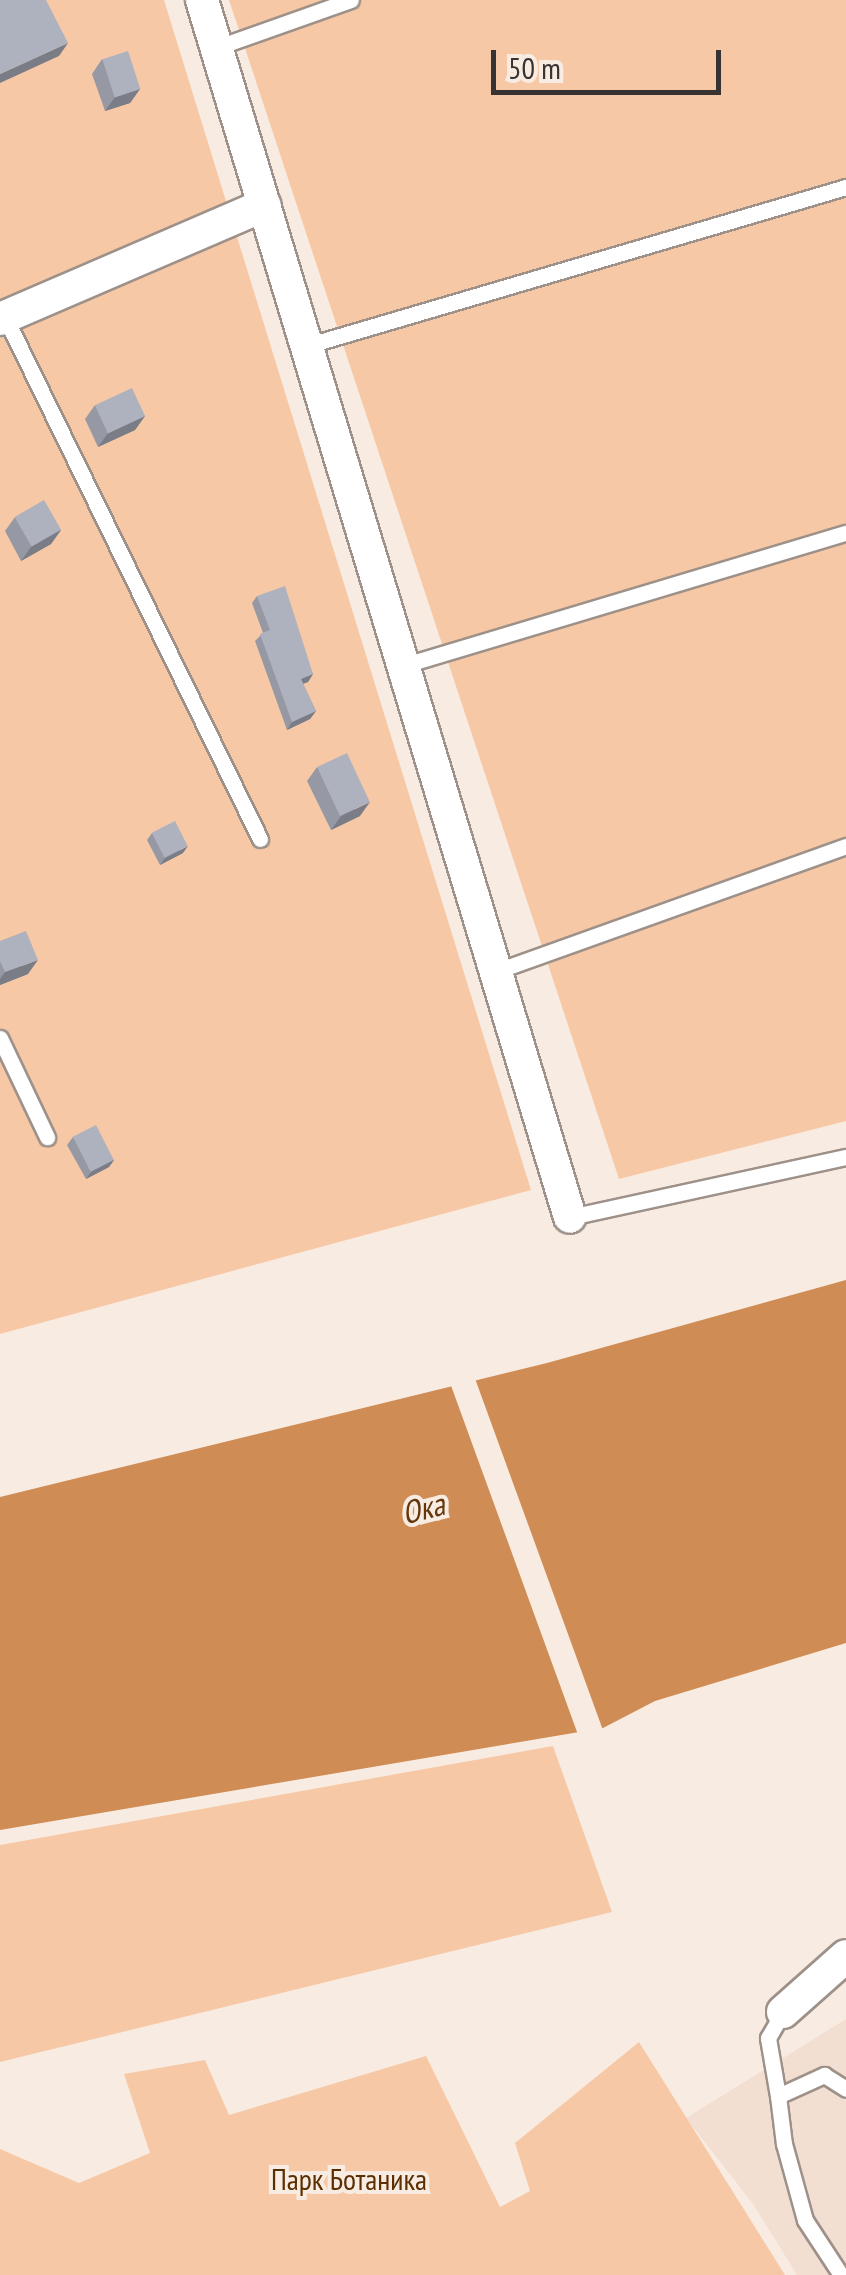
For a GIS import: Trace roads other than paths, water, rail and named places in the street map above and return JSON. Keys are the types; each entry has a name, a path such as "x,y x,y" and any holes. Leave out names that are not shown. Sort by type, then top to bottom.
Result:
{"street":[{"path":"202,0 570,1218"},
{"path":"3,318 265,205"},
{"path":"783,2012 846,1956"}],"lane":[{"path":"218,46 351,0"},
{"path":"309,345 846,187"},
{"path":"3,318 260,839"},
{"path":"405,666 846,533"},
{"path":"497,971 846,846"},
{"path":"0,1038 47,1136"},
{"path":"570,1218 846,1157"},
{"path":"783,2012 768,2038 784,2144 805,2220 841,2275"},
{"path":"778,2096 824,2075 846,2089"}],"water":[{"name":"Ока","path":"846,1280 846,1643 655,1701 603,1728 0,1830 0,1497 547,1363"}],"park label":[{"name":"Парк Ботаника","path":"349,2179"}]}
